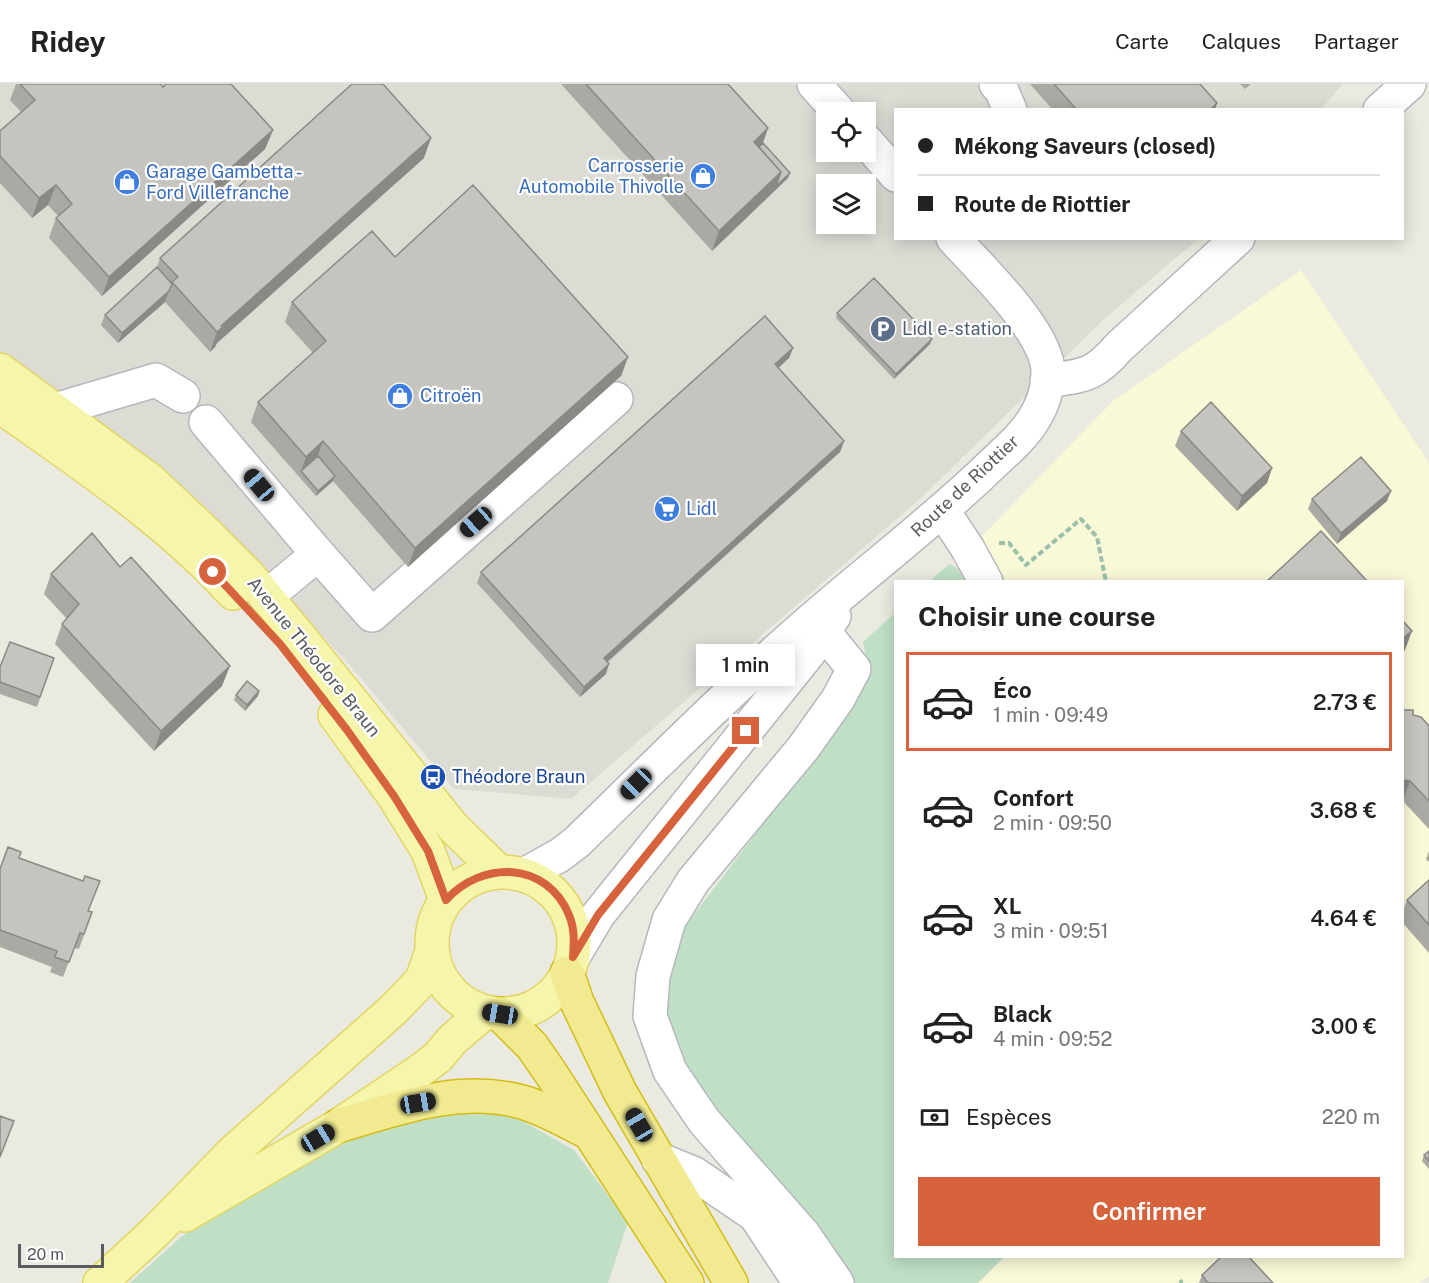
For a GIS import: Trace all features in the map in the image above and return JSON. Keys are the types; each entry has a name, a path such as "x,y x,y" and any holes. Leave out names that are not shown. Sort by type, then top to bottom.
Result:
{"highway":[{"path":"570,965 577,1002 620,1092 731,1283"},
{"path":"492,1013 532,1046 687,1283"},
{"path":"338,1126 418,1103 456,1096 491,1096 523,1102 589,1133"}],"main road":[{"name":"Avenue Théodore Braun","path":"0,370 151,481 206,532 266,597 453,827 511,873"},
{"name":"Avenue Théodore Braun","path":"0,406 92,472 186,546 226,585 280,644 347,730 394,796 428,851 446,900"},
{"path":"100,1283 155,1232 232,1153 393,1010 422,980 432,951 437,916 446,900 464,884 486,873 511,873 543,884 559,898 569,916 574,936 570,965 556,991 540,1004 521,1012 492,1013 469,1005 450,989 437,968 432,951"},
{"path":"155,1232 338,1126 417,1073 438,1057 452,1040 492,1013"}],"street":[{"path":"814,84 830,102"},
{"path":"996,84 1001,89 1009,108"},
{"path":"1382,108 1409,84"},
{"path":"876,152 894,173"},
{"path":"955,240 1023,316 1046,368 1087,375 1106,362 1119,347 1236,240"},
{"name":"Route de Riottier","path":"511,873 560,855 577,842 708,713 801,628 943,511 1022,435 1037,415 1044,396 1046,368"},
{"path":"55,410 156,380 183,396"},
{"path":"206,422 372,615 616,399"},
{"path":"943,511 985,580"},
{"path":"266,597 318,554"},
{"name":"Route de Riottier","path":"570,965 598,915 808,654 863,577"},
{"path":"823,631 854,669 838,699 804,747 693,881 669,920 653,976 650,1016 670,1071 704,1121 804,1235 837,1283"},
{"path":"658,1159 693,1173 755,1215 800,1283"}],"path":[{"path":"968,549 991,542 1009,543 1026,565 1081,519 1097,537 1106,580"}],"shaded area":[{"path":"0,84 1343,84 1322,108 894,108 894,240 1197,240 1103,320 920,499 571,799 454,789 355,671 220,522 147,464 0,358"},
{"path":"1301,270 1429,463 1429,1276 1419,1283 978,1283 1003,1258 1404,1258 1404,580 975,580 983,535 1113,401"},
{"path":"949,564 957,568 965,580 931,580"},
{"path":"894,614 894,1258 1003,1258 978,1283 855,1283 791,1199 679,1066 661,1021 666,979 683,929 818,752 869,670 863,642"},
{"path":"458,1108 517,1118 574,1150 628,1222 608,1283 130,1283 181,1237 258,1184 390,1122"}],"building":[{"path":"20,84 161,84 163,87 166,84 231,84 273,130 109,277 56,218 72,204 56,185 39,198 0,156 0,131 35,100"},
{"path":"352,84 383,84 431,138 217,332 172,282 178,277 160,258"},
{"name":"Carrosserie Automobile Thivolle","path":"586,84 728,84 768,128 754,142 781,172 719,231"},
{"path":"1054,84 1200,84 1217,103 1212,108 1075,108"},
{"path":"763,143 790,173 776,186 781,172 759,147"},
{"path":"473,185 628,357 415,548 323,441 306,457 258,402 326,341 292,302 372,231 395,257"},
{"path":"157,267 172,284 169,291 122,333 105,315"},
{"path":"874,278 932,339 896,374 837,313"},
{"name":"Lidl","path":"765,316 793,348 775,364 844,441 604,658 609,664 584,687 481,572"},
{"path":"1211,402 1272,468 1242,496 1181,431"},
{"path":"318,456 335,476 318,491 301,471"},
{"path":"1361,457 1391,491 1341,533 1312,499"},
{"path":"1321,531 1366,580 1268,580"},
{"path":"92,533 120,567 131,557 230,666 161,731 62,624 79,604 51,574"},
{"path":"1404,622 1412,631 1404,637"},
{"path":"10,642 54,658 40,697 0,682 0,667"},
{"path":"247,681 259,691 247,705 236,695"},
{"path":"1404,710 1413,710 1413,715 1421,717 1429,726 1429,801 1410,781 1404,780"},
{"path":"8,847 21,852 19,858 83,881 85,876 100,881 88,911 92,912 84,934 80,933 69,962 55,957 57,951 0,930 0,869"},
{"path":"1429,880 1429,925 1407,900"},
{"path":"0,1116 14,1121 0,1157"},
{"path":"1429,1151 1429,1161 1424,1155"},
{"path":"1220,1258 1250,1258 1273,1283 1208,1283 1202,1275"}],"place":[{"name":"Carrosserie Automobile Thivolle","path":"703,176"},
{"name":"Garage Gambetta - Ford Villefranche","path":"127,182"},
{"name":"Lidl e-station","path":"883,329"},
{"name":"Citroën","path":"400,396"},
{"name":"Lidl","path":"667,509"},
{"name":"Théodore Braun","path":"433,777"}],"route":[{"path":"213,572 280,644 347,730 394,796 428,851 446,900 464,884 486,873 524,874 543,884 559,898 569,916 574,936 573,957 598,915 746,731"}]}
